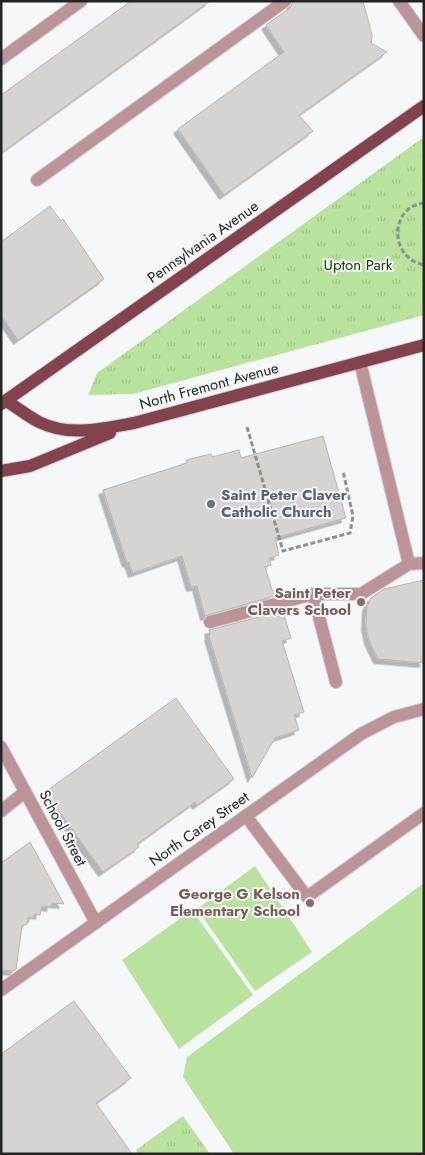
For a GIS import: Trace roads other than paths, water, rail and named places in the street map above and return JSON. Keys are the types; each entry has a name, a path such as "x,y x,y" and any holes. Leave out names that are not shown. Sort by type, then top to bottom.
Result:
{"main road":[{"name":"Pennsylvania Avenue","path":"3,399 424,106"},
{"name":"North Fremont Avenue","path":"3,399 39,422 60,429 91,431 134,423 424,345"},
{"path":"1,470 30,466 134,423"}],"street":[{"path":"1,59 82,1"},
{"path":"37,180 285,1"},
{"path":"399,1 424,36"},
{"path":"360,362 408,564"},
{"path":"210,622 313,594 361,594 408,564 424,563"},
{"path":"313,594 336,682"},
{"name":"North Carey Street","path":"1,990 361,734 394,717 424,709"},
{"name":"School Street","path":"1,747 96,923"},
{"path":"1,810 25,792"},
{"path":"246,816 307,897 424,813"}],"place":[{"name":"Saint Peter Claver Catholic Church","path":"211,504"},
{"name":"Saint Peter Clavers School","path":"361,602"},
{"name":"George G Kelson Elementary School","path":"310,903"}],"park label":[{"name":"Upton Park","path":"358,265"}]}
